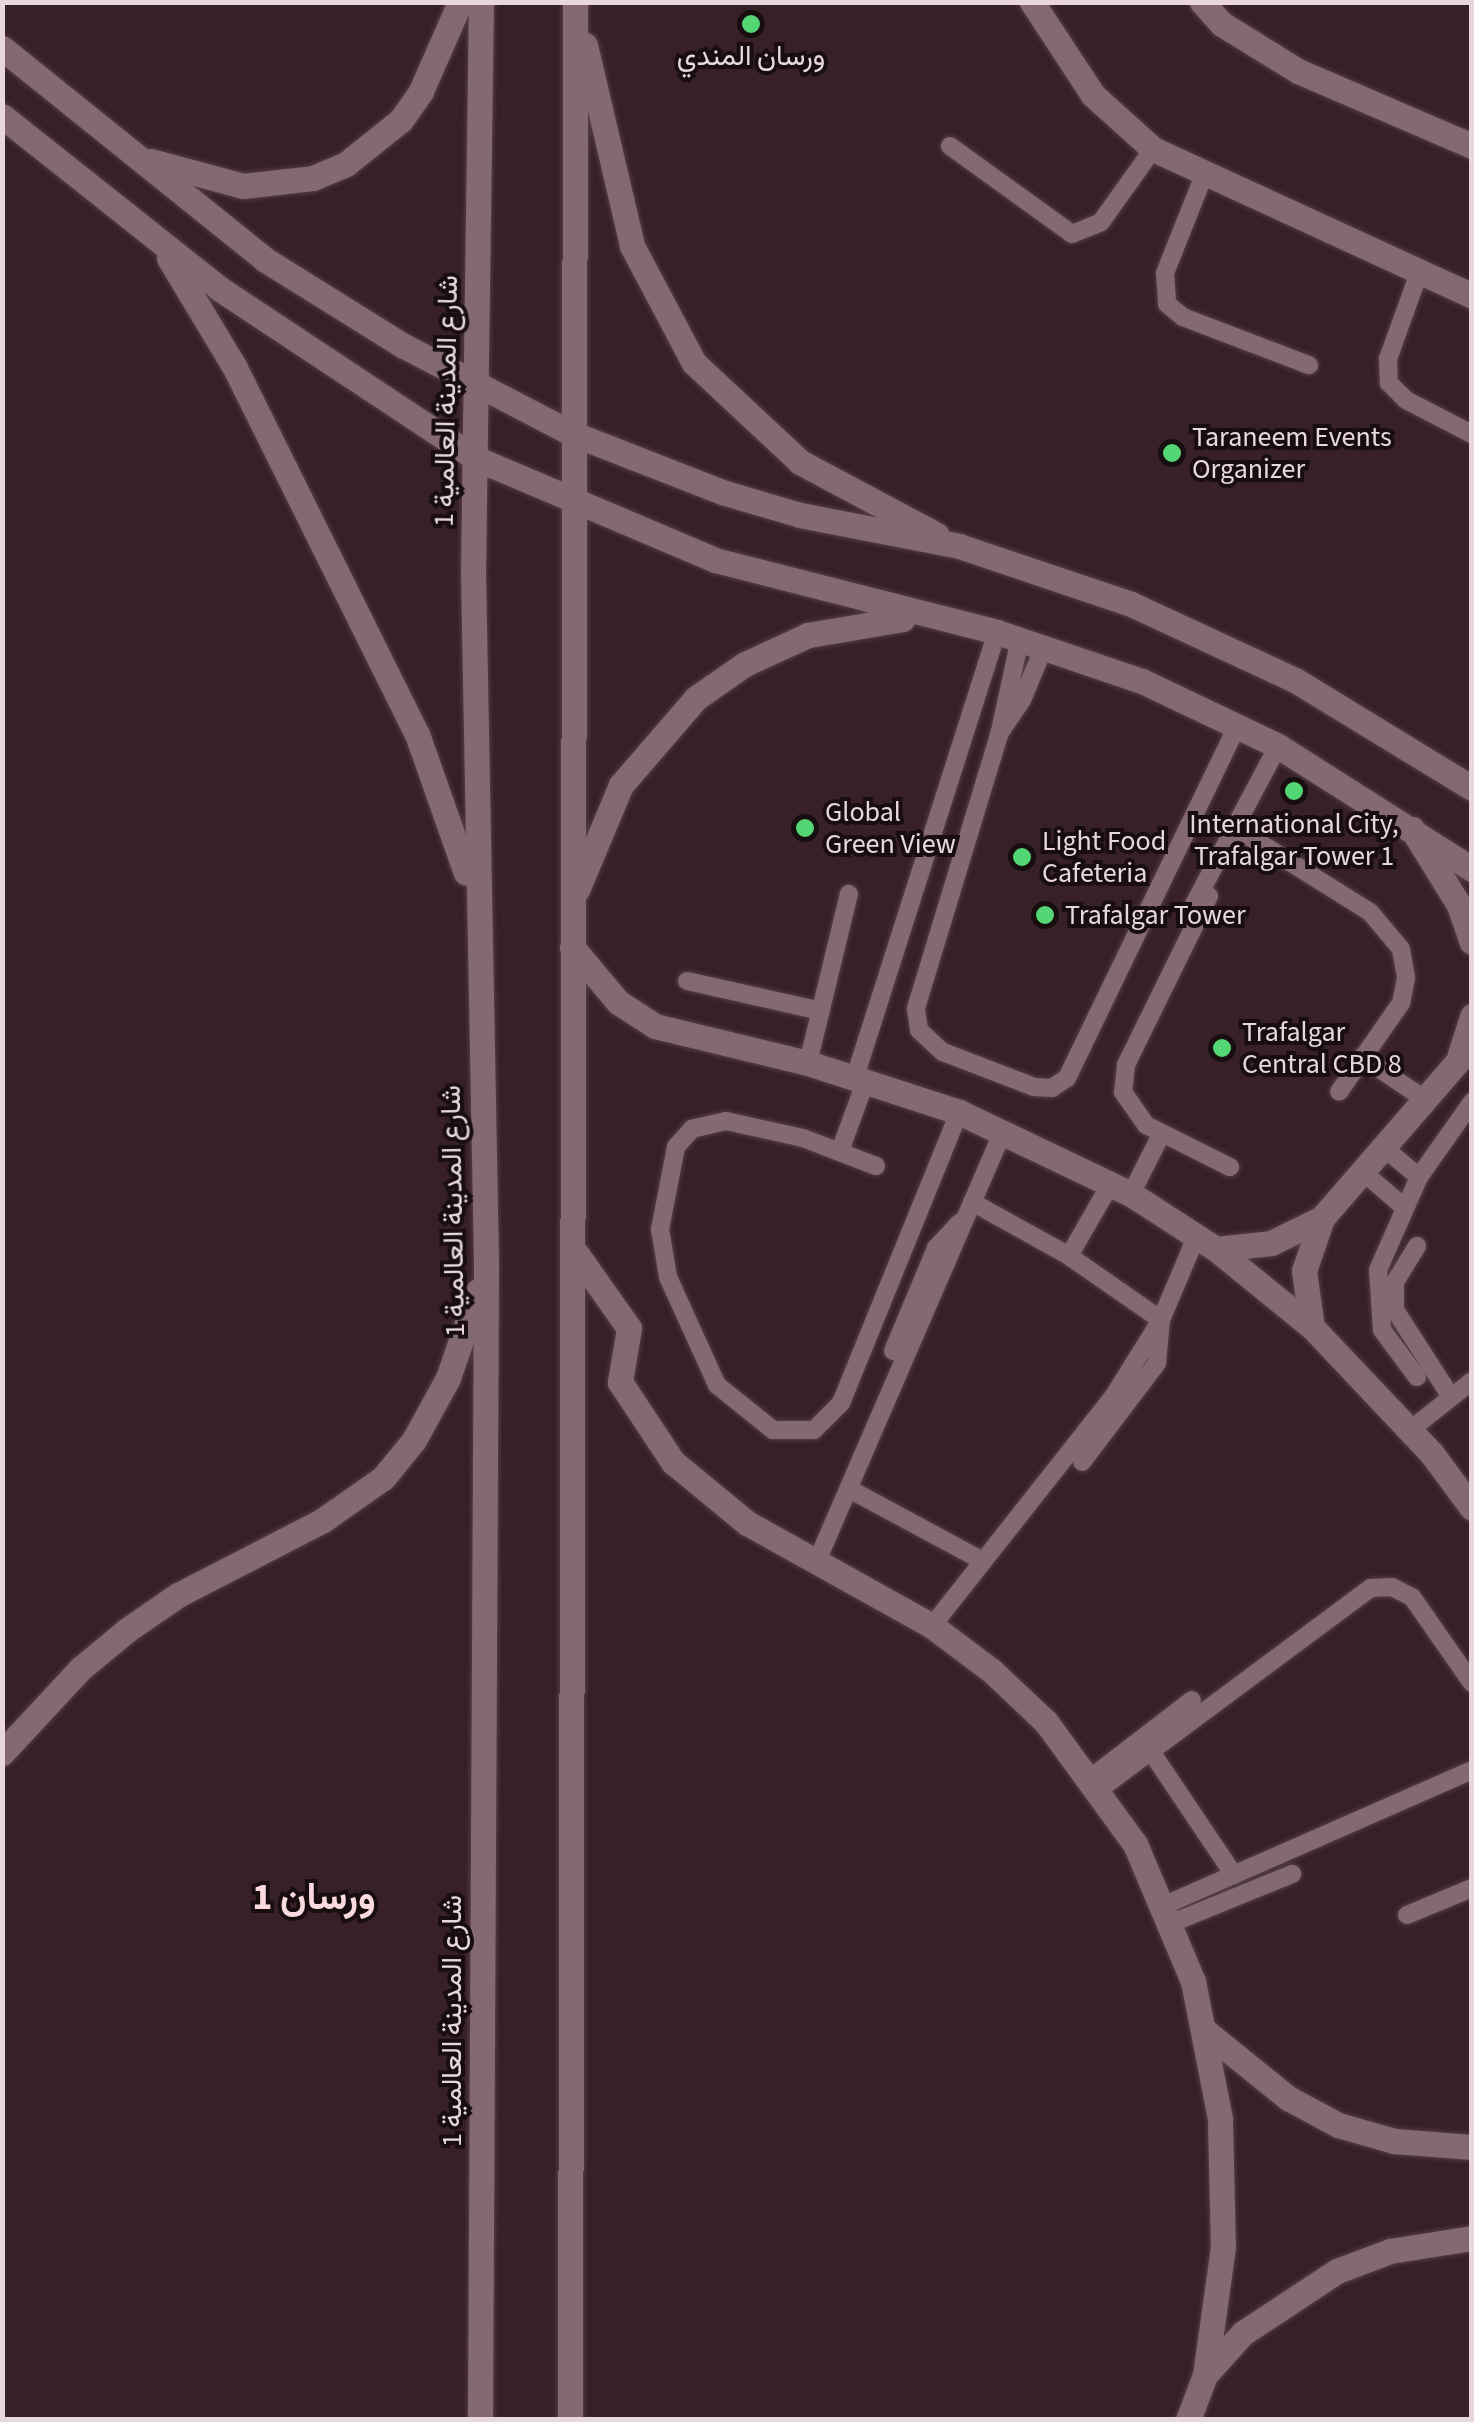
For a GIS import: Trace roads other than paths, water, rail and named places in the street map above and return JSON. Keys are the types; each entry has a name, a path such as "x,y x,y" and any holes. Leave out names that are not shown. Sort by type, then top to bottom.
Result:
{"street":[{"path":"136,156 242,186 313,178 346,164 401,120 421,90 460,2"},
{"name":"شارع المدينة العالمية 1","path":"480,2420 486,1262 477,925 475,458 481,2"},
{"path":"570,2420 576,1252 570,503 576,2"},
{"path":"576,2 632,246 694,362 800,462 960,546"},
{"path":"1032,2 1092,95 1153,148 1204,175 1472,296"},
{"path":"1202,2 1222,24 1298,71 1472,146"},
{"path":"2,48 305,287 571,433 768,506 960,546 1131,604 1214,640 1374,725 1472,788"},
{"path":"2,116 158,241 283,334 475,458 570,503 715,560 1020,639 1238,725 1412,829 1472,870"},
{"path":"158,241 235,368 417,734 454,828 477,925"},
{"path":"571,909 622,785 663,729 715,683 808,635 870,621 940,617"},
{"path":"1412,829 1460,905 1472,942"},
{"path":"572,947 618,1002 656,1026 860,1078 959,1112 1121,1189 1206,1243 1312,1327 1410,1430 1472,1508"},
{"path":"1206,1243 1271,1243 1322,1218 1466,1049 1472,1016"},
{"path":"1312,1327 1304,1272 1322,1218"},
{"path":"576,1252 629,1328 620,1382 673,1462 747,1523 932,1626 992,1670 1096,1783 1169,1914 1205,2032 1224,2182 1223,2247 1205,2375 1188,2420"},
{"path":"2,1753 80,1669 127,1630 192,1587 323,1520 383,1478 414,1440 448,1378 486,1262"},
{"path":"1205,2032 1288,2098 1338,2125 1394,2141 1472,2146"},
{"path":"1205,2375 1243,2334 1337,2270 1390,2251 1472,2238"}],"lane":[{"path":"950,146 1072,234 1101,222 1153,148"},
{"path":"1204,175 1162,284 1167,304 1183,317 1309,365"},
{"path":"1420,270 1388,358 1389,383 1406,400 1472,434"},
{"path":"1020,639 999,735 916,1020 933,1046 1042,1088 1060,1084 1071,1071 1238,725"},
{"path":"840,1151 860,1078 1020,639"},
{"path":"1152,984 1278,746"},
{"path":"1234,826 1370,912 1393,935 1404,963 1405,992 1339,1092"},
{"path":"808,1064 849,894"},
{"path":"1208,896 1122,1078 1127,1105 1162,1133 1230,1166"},
{"path":"687,982 821,1011"},
{"path":"1362,1057 1423,1098"},
{"path":"1417,1377 1392,1347 1376,1310 1378,1270 1419,1177 1472,1102"},
{"path":"876,1166 840,1151 714,1121 682,1137 668,1174 663,1261 701,1362 733,1403 787,1434 825,1423 841,1403 959,1112"},
{"path":"817,1561 1003,1131"},
{"path":"1069,1256 1162,1133"},
{"path":"1383,1147 1419,1177"},
{"path":"1363,1172 1404,1206"},
{"path":"968,1211 1069,1256 1160,1320"},
{"path":"893,1351 936,1248 968,1211"},
{"path":"932,1626 1113,1397 1206,1243"},
{"path":"1417,1246 1395,1282 1395,1310 1451,1396"},
{"path":"1082,1462 1157,1363 1160,1320"},
{"path":"1410,1430 1472,1381"},
{"path":"850,1490 983,1561"},
{"path":"1096,1783 1152,1753 1372,1588 1392,1587 1412,1597 1472,1683"},
{"path":"1096,1783 1192,1700"},
{"path":"1152,1753 1234,1875"},
{"path":"1169,1914 1234,1875 1472,1770"},
{"path":"1169,1914 1292,1874"},
{"path":"1407,1915 1472,1888"}],"place":[{"name":"ورسان المندي","path":"751,24"},
{"name":"Taraneem Events Organizer","path":"1172,453"},
{"name":"International City, Trafalgar Tower 1","path":"1294,791"},
{"name":"Global Green View","path":"805,828"},
{"name":"Light Food Cafeteria","path":"1022,857"},
{"name":"Trafalgar Tower","path":"1045,915"},
{"name":"Trafalgar Central CBD 8","path":"1222,1048"}],"district":[{"name":"ورسان 1","path":"314,1898"}]}
